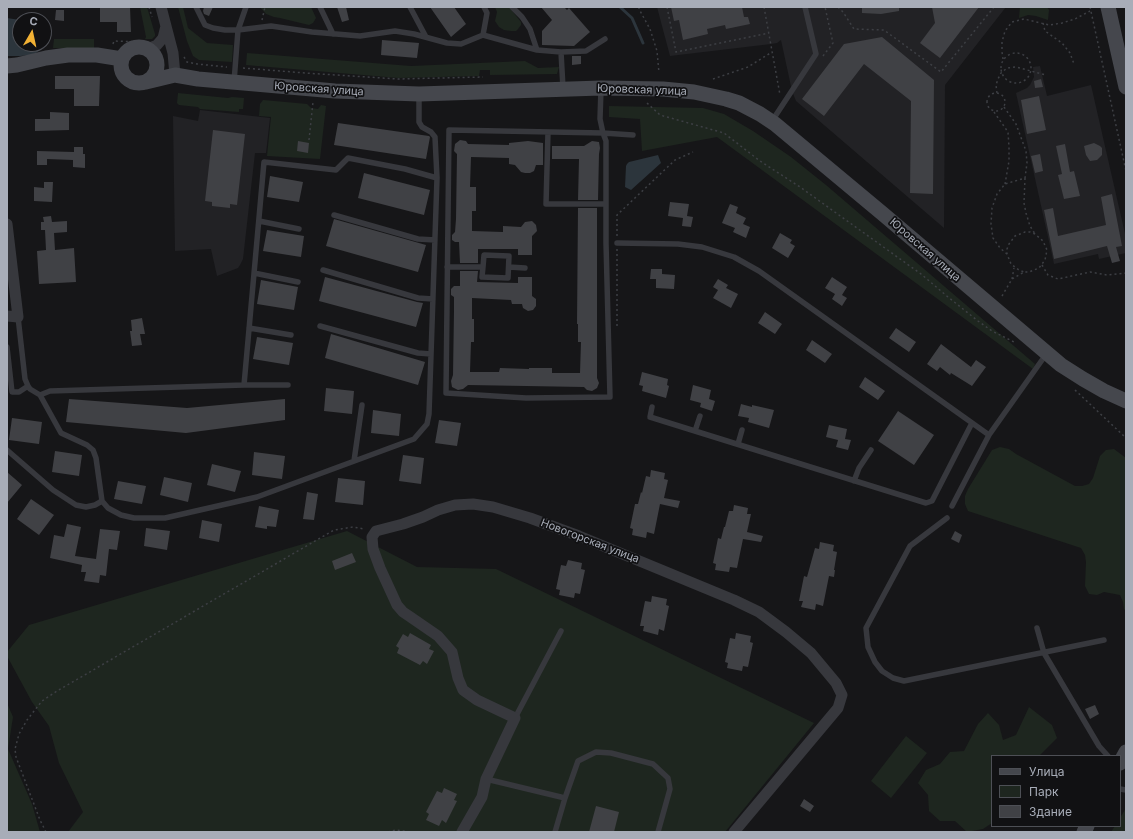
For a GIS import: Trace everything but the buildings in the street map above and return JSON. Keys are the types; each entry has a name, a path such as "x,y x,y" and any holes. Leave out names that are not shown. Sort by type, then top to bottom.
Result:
{"street":[{"path":"160,7 173,53 175,75"},
{"path":"1108,7 1126,87"},
{"path":"149,49 157,45 163,38 166,26"},
{"path":"7,66 68,55 97,55 117,58 135,47 141,47 149,49 175,75"},
{"path":"117,58 124,76 134,82 146,82 151,79 157,69 157,62 149,49"},
{"name":"Юровская улица","path":"146,82 175,75 198,79 335,91 419,94 601,88 663,89 714,96 739,103 772,122 1061,365 1104,391 1126,401"},
{"path":"7,224 12,317"},
{"name":"Новогорская улица","path":"376,532 455,505 473,504 493,507 530,518 579,536 734,600 759,612 786,632 810,653 836,683 842,695 838,708 734,832"},
{"path":"376,532 372,537 373,549 389,588 402,612 438,636 452,652 458,678 463,690 477,700 515,718 486,779 482,797 462,832"},
{"path":"1121,761 1126,752"}],"lane":[{"path":"196,7 205,25 213,28 238,30 271,26 312,32 360,36 395,31 414,34 447,43 461,44 483,35 537,50 561,52 586,51 605,39"},
{"path":"234,82 238,30 246,7"},
{"path":"320,7 333,34"},
{"path":"410,7 426,37"},
{"path":"483,35 487,13 484,7"},
{"path":"512,7 522,17 530,29 537,50"},
{"path":"772,122 816,54 805,7"},
{"path":"561,52 563,90"},
{"path":"601,88 600,119 603,133 606,141 610,397 526,398 446,393 449,130 603,133 633,135"},
{"path":"12,317 25,379 28,386 40,395 61,433 87,445 93,450 96,458 102,501 108,508 121,515 134,518 165,518 257,497 414,439 427,424 429,414 437,178 435,137 431,132 422,127 419,122 419,94"},
{"path":"548,132 546,204 606,204"},
{"path":"244,385 264,162 336,170 348,158 405,169 437,178"},
{"path":"334,215 418,239 435,240"},
{"path":"259,221 299,230"},
{"path":"617,243 702,247 734,257 759,271 989,435"},
{"path":"484,255 509,256 508,278 482,277 483,267 484,255"},
{"path":"447,267 483,267"},
{"path":"508,267 525,268"},
{"path":"323,270 418,298 432,299"},
{"path":"254,273 298,282"},
{"path":"320,326 418,353 431,354"},
{"path":"249,328 291,335"},
{"path":"7,347 12,392 19,392 28,386"},
{"path":"952,506 989,435 1047,353"},
{"path":"40,395 50,391 288,385"},
{"path":"354,462 362,405"},
{"path":"652,406 650,417 926,503 932,501 972,423"},
{"path":"695,431 700,416"},
{"path":"738,444 742,430"},
{"path":"7,450 53,490 76,505 86,507 95,505 102,501"},
{"path":"854,481 859,468 871,450"},
{"path":"947,518 910,546 866,628 868,647 875,662 882,671 893,678 904,681 1104,640"},
{"path":"1037,628 1044,653 1099,746 1107,755"},
{"path":"515,718 561,631"},
{"path":"555,832 564,798 578,761 596,752 611,753 653,764 668,778 670,789 658,832"},
{"path":"486,779 564,798"}],"path":[{"path":"260,27 265,7"},
{"path":"639,7 650,29 657,51 659,74"},
{"path":"666,7 676,52 769,33"},
{"path":"764,7 780,95 778,100"},
{"path":"838,7 854,29 884,30 941,72 994,7"},
{"path":"1090,7 1126,171"},
{"path":"997,93 996,85 1001,73 1001,63 1003,59 1002,42 1005,31 1012,22 1024,19 1049,25 1075,19 1090,11"},
{"path":"1043,23 1045,31 1062,43 1070,53 1074,64"},
{"path":"117,58 114,41 149,49"},
{"path":"713,79 748,67 772,52"},
{"path":"1001,73 1007,81 1021,83 1028,77 1031,71 1028,59 1020,53 1011,53 1003,59"},
{"path":"184,58 187,62 196,64 398,79 483,77"},
{"path":"1001,73 1008,68 1016,67 1046,75"},
{"path":"1007,254 1000,248 993,238 991,224 992,208 997,194 1005,184 1009,161 1008,132 994,112 988,108 986,101 990,95 997,93 1004,97 1004,107 1016,124 1026,151 1027,163 1024,203 1030,226 1035,234 1043,240 1046,245 1047,256 1042,265 1034,271 1024,272 1012,279"},
{"path":"309,140 314,100"},
{"path":"647,103 660,115 724,133 760,161 800,187 909,264 987,328 1016,343"},
{"path":"994,112 1002,110 1004,107"},
{"path":"617,329 617,215 675,160 693,152"},
{"path":"1005,184 1025,178"},
{"path":"1024,272 1014,268 1008,259 1007,254 1009,244 1015,236 1025,232 1035,234"},
{"path":"1042,265 1048,275 1058,279 1090,272 1107,275 1126,273"},
{"path":"1002,296 1012,279 1014,268"},
{"path":"1075,390 1126,438"},
{"path":"46,832 16,757 15,749 18,734 42,701 334,530 353,527 376,532"},
{"path":"388,832 396,830 409,832"}],"shaded area":[{"path":"657,7 1006,7 945,85 944,228 796,101 792,91 781,40 777,43 771,44 670,56"},
{"path":"7,18 12,19 12,52 37,52 31,55 7,56"},
{"path":"1040,66 1047,96 1091,85 1126,238 1126,253 1099,259 1098,254 1054,264 1016,93 1030,85 1034,77 1033,67"},
{"path":"200,110 270,118 266,153 255,153 243,259 238,268 217,276 211,249 175,251 173,116 198,121"},
{"path":"658,155 661,163 631,190 625,187 626,166 629,162"}],"green space":[{"path":"140,7 147,7 155,34 152,39 145,39 146,37"},
{"path":"178,7 183,7 188,28 207,43 233,45 232,62 199,60 193,56 187,41"},
{"path":"260,7 311,7 316,18 313,23 309,25 274,17 266,14"},
{"path":"495,7 509,7 521,22 521,25 516,31 504,30 499,27 495,21 497,12"},
{"path":"1020,7 1047,7 1049,10 1048,20 1028,15 1019,18"},
{"path":"54,39 94,39 94,48 53,48"},
{"path":"247,53 411,66 525,61 538,68 559,67 557,74 490,75 490,70 480,70 479,76 398,78 246,65"},
{"path":"178,93 228,98 244,98 243,109 239,109 239,112 200,109 198,107 179,105 177,103"},
{"path":"263,100 307,104 311,108 318,109 321,105 326,106 320,159 267,156 271,117 259,116 260,104"},
{"path":"609,106 703,108 724,114 753,131 791,157 826,185 1035,364 1033,369 717,137 642,151 640,119 609,117"},
{"path":"1000,447 1009,449 1075,486 1089,484 1093,478 1100,456 1106,450 1114,449 1126,458 1126,611 1120,595 1104,592 1097,595 1089,594 1085,586 1085,555 1081,548 968,511 965,504 965,496 968,489 992,450"},
{"path":"347,531 417,567 496,569 814,723 725,832 68,832 83,812 59,763 49,726 32,702 7,656 7,652 29,625"},
{"path":"7,703 13,717 8,749 32,804 40,832 7,832"},
{"path":"1029,707 1052,725 1057,738 1040,755 991,755 991,824 983,829 967,832 955,821 940,821 929,811 928,795 918,783 926,770 940,764 950,752 964,751 978,724 988,713 999,725 1003,740 1016,735"},
{"path":"906,736 927,753 891,798 871,781"},
{"path":"1126,808 1126,832 1111,832 1114,827 1121,827 1121,816"}],"waterway":[{"path":"620,7 632,18 643,43"}]}
